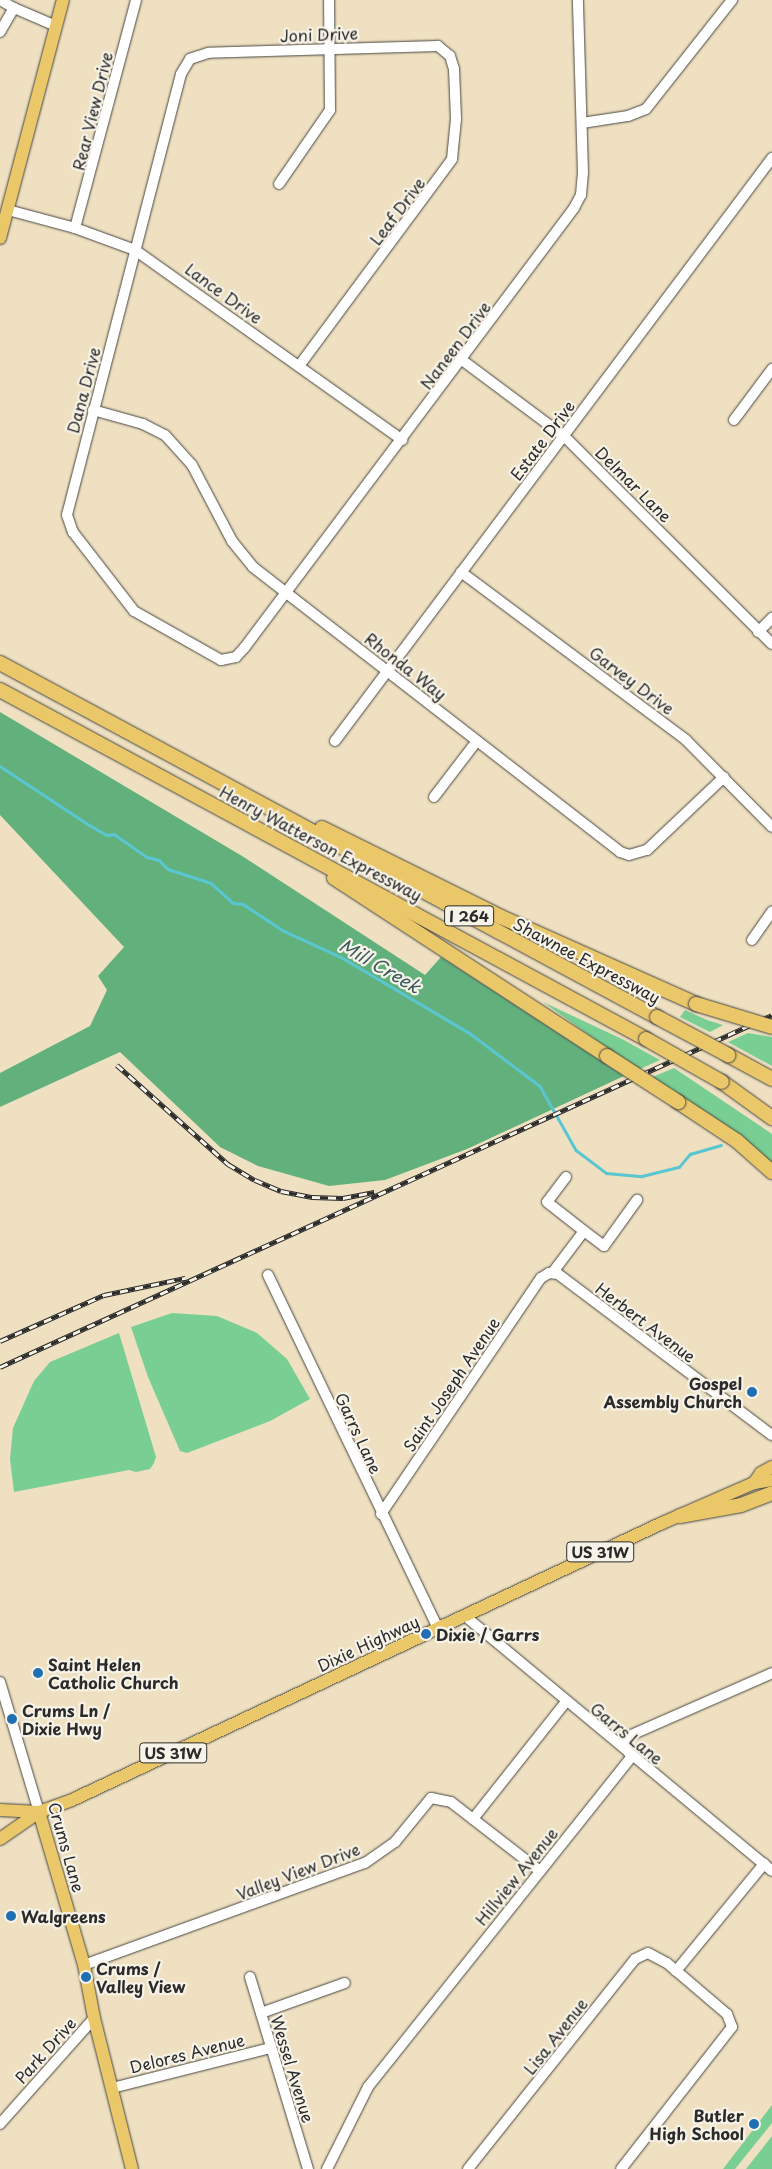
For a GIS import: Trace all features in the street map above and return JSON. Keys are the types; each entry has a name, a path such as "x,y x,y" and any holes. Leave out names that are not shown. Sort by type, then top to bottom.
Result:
{"highway":[{"name":"Henry Watterson Expressway","path":"0,662 282,813"},
{"name":"Henry Watterson Expressway","path":"0,690 646,1039 722,1082 754,1104"},
{"path":"282,813 344,836 501,917 696,1004 772,1027"},
{"name":"Shawnee Expressway","path":"282,813 772,1079"},
{"path":"299,852 351,891 737,1141 772,1172"},
{"path":"754,1104 772,1114"},
{"name":"I 264","path":"754,1104 772,1118"},
{"path":"680,1516 741,1505 772,1493"}],"main road":[{"path":"0,238 63,0"},
{"name":"Dixie Highway","path":"754,1483 760,1473 772,1468"},
{"name":"Dixie Highway","path":"0,1838 39,1812 81,1796 680,1516 754,1483 772,1480"},
{"path":"0,1810 39,1812"},
{"name":"Crums Lane","path":"39,1812 84,1964 94,2018 132,2169"}],"street":[{"path":"0,0 56,26"},
{"name":"Rear View Drive","path":"75,228 136,0"},
{"path":"279,184 330,110 331,48 329,0"},
{"name":"Naneen Drive","path":"226,660 240,653 402,440 574,208 583,186 578,0"},
{"path":"582,123 628,116 646,108 732,0"},
{"path":"0,32 14,8"},
{"name":"Joni Drive","path":"190,59 208,53 430,45 448,53"},
{"name":"Leaf Drive","path":"299,366 452,159 456,120 454,69 448,53"},
{"name":"Dana Drive","path":"190,59 180,74 93,410 69,506 70,528 141,617 205,653 226,660"},
{"name":"Estate Drive","path":"335,740 772,158"},
{"name":"Lance Drive","path":"8,210 75,228 135,250 402,440"},
{"name":"Delmar Lane","path":"462,360 564,436 772,644"},
{"path":"734,420 772,369"},
{"name":"Rhonda Way","path":"93,410 143,424 175,444 196,472 238,550 286,593 388,669 476,742 617,850 629,855 647,850 660,841 724,777"},
{"name":"Garvey Drive","path":"461,572 665,723 724,777 772,826"},
{"path":"758,632 772,618"},
{"path":"434,797 476,742"},
{"path":"752,940 772,911"},
{"path":"566,1177 547,1202 604,1246 637,1200"},
{"name":"Saint Joseph Avenue","path":"381,1514 541,1278 551,1272 584,1231"},
{"name":"Herbert Avenue","path":"551,1272 772,1435"},
{"name":"Garrs Lane","path":"268,1275 381,1514 438,1629"},
{"name":"Garrs Lane","path":"464,1616 565,1703 772,1871"},
{"path":"631,1757 622,1739 772,1673"},
{"name":"Crums Lane","path":"0,1682 39,1812"},
{"path":"473,1819 565,1703"},
{"name":"Hillview Avenue","path":"327,2169 368,2087 631,1757"},
{"name":"Valley View Drive","path":"84,1964 365,1863 395,1842 431,1798 451,1802 540,1871"},
{"path":"621,2169 732,2027 727,2014 676,1971 764,1864"},
{"name":"Lisa Avenue","path":"468,2169 635,1959 648,1954 676,1971"},
{"name":"Wessel Avenue","path":"250,1977 308,2169"},
{"path":"261,2013 345,1983"},
{"name":"Park Drive","path":"0,2124 94,2018"},
{"name":"Delores Avenue","path":"112,2088 270,2048"}],"green space":[{"path":"0,712 242,856 425,975 441,957 624,1076 467,1149 385,1180 329,1186 258,1166 220,1147 120,1052 0,1107 0,1073 90,1026 107,990 98,976 124,947 0,815"},
{"path":"543,1002 622,1039 660,1060 638,1070"},
{"path":"685,1010 723,1025 710,1032 680,1017"},
{"path":"748,1033 772,1037 772,1066 728,1042"},
{"path":"674,1068 772,1134 772,1164 716,1119 650,1078"},
{"path":"172,1313 217,1316 257,1333 287,1359 310,1399 270,1421 187,1453 180,1451 148,1377 131,1327"},
{"path":"119,1333 156,1457 154,1463 150,1469 136,1472 129,1470 14,1492 10,1459 13,1428 34,1381 50,1362"},
{"path":"772,2105 772,2123 735,2169 723,2169"},
{"path":"772,2136 772,2169 746,2169"}],"waterway":[{"name":"Mill Creek","path":"0,766 107,835 114,834 147,857 159,860 168,869 211,883 233,903 243,904 284,931 341,957 471,1034 540,1086 576,1150 606,1173 642,1176 679,1167 690,1154 721,1145"}],"railway":[{"path":"0,1367 772,1015"},
{"path":"117,1065 228,1164 255,1180 281,1191 312,1197 343,1198 374,1192"},
{"path":"0,1341 104,1295 185,1278"}],"place":[{"name":"Gospel Assembly Church","path":"752,1392"},
{"name":"Dixie / Garrs","path":"426,1634"},
{"name":"Saint Helen Catholic Church","path":"38,1673"},
{"name":"Crums Ln / Dixie Hwy","path":"12,1719"},
{"name":"Walgreens","path":"11,1916"},
{"name":"Crums / Valley View","path":"86,1977"},
{"name":"Butler High School","path":"754,2124"}]}
